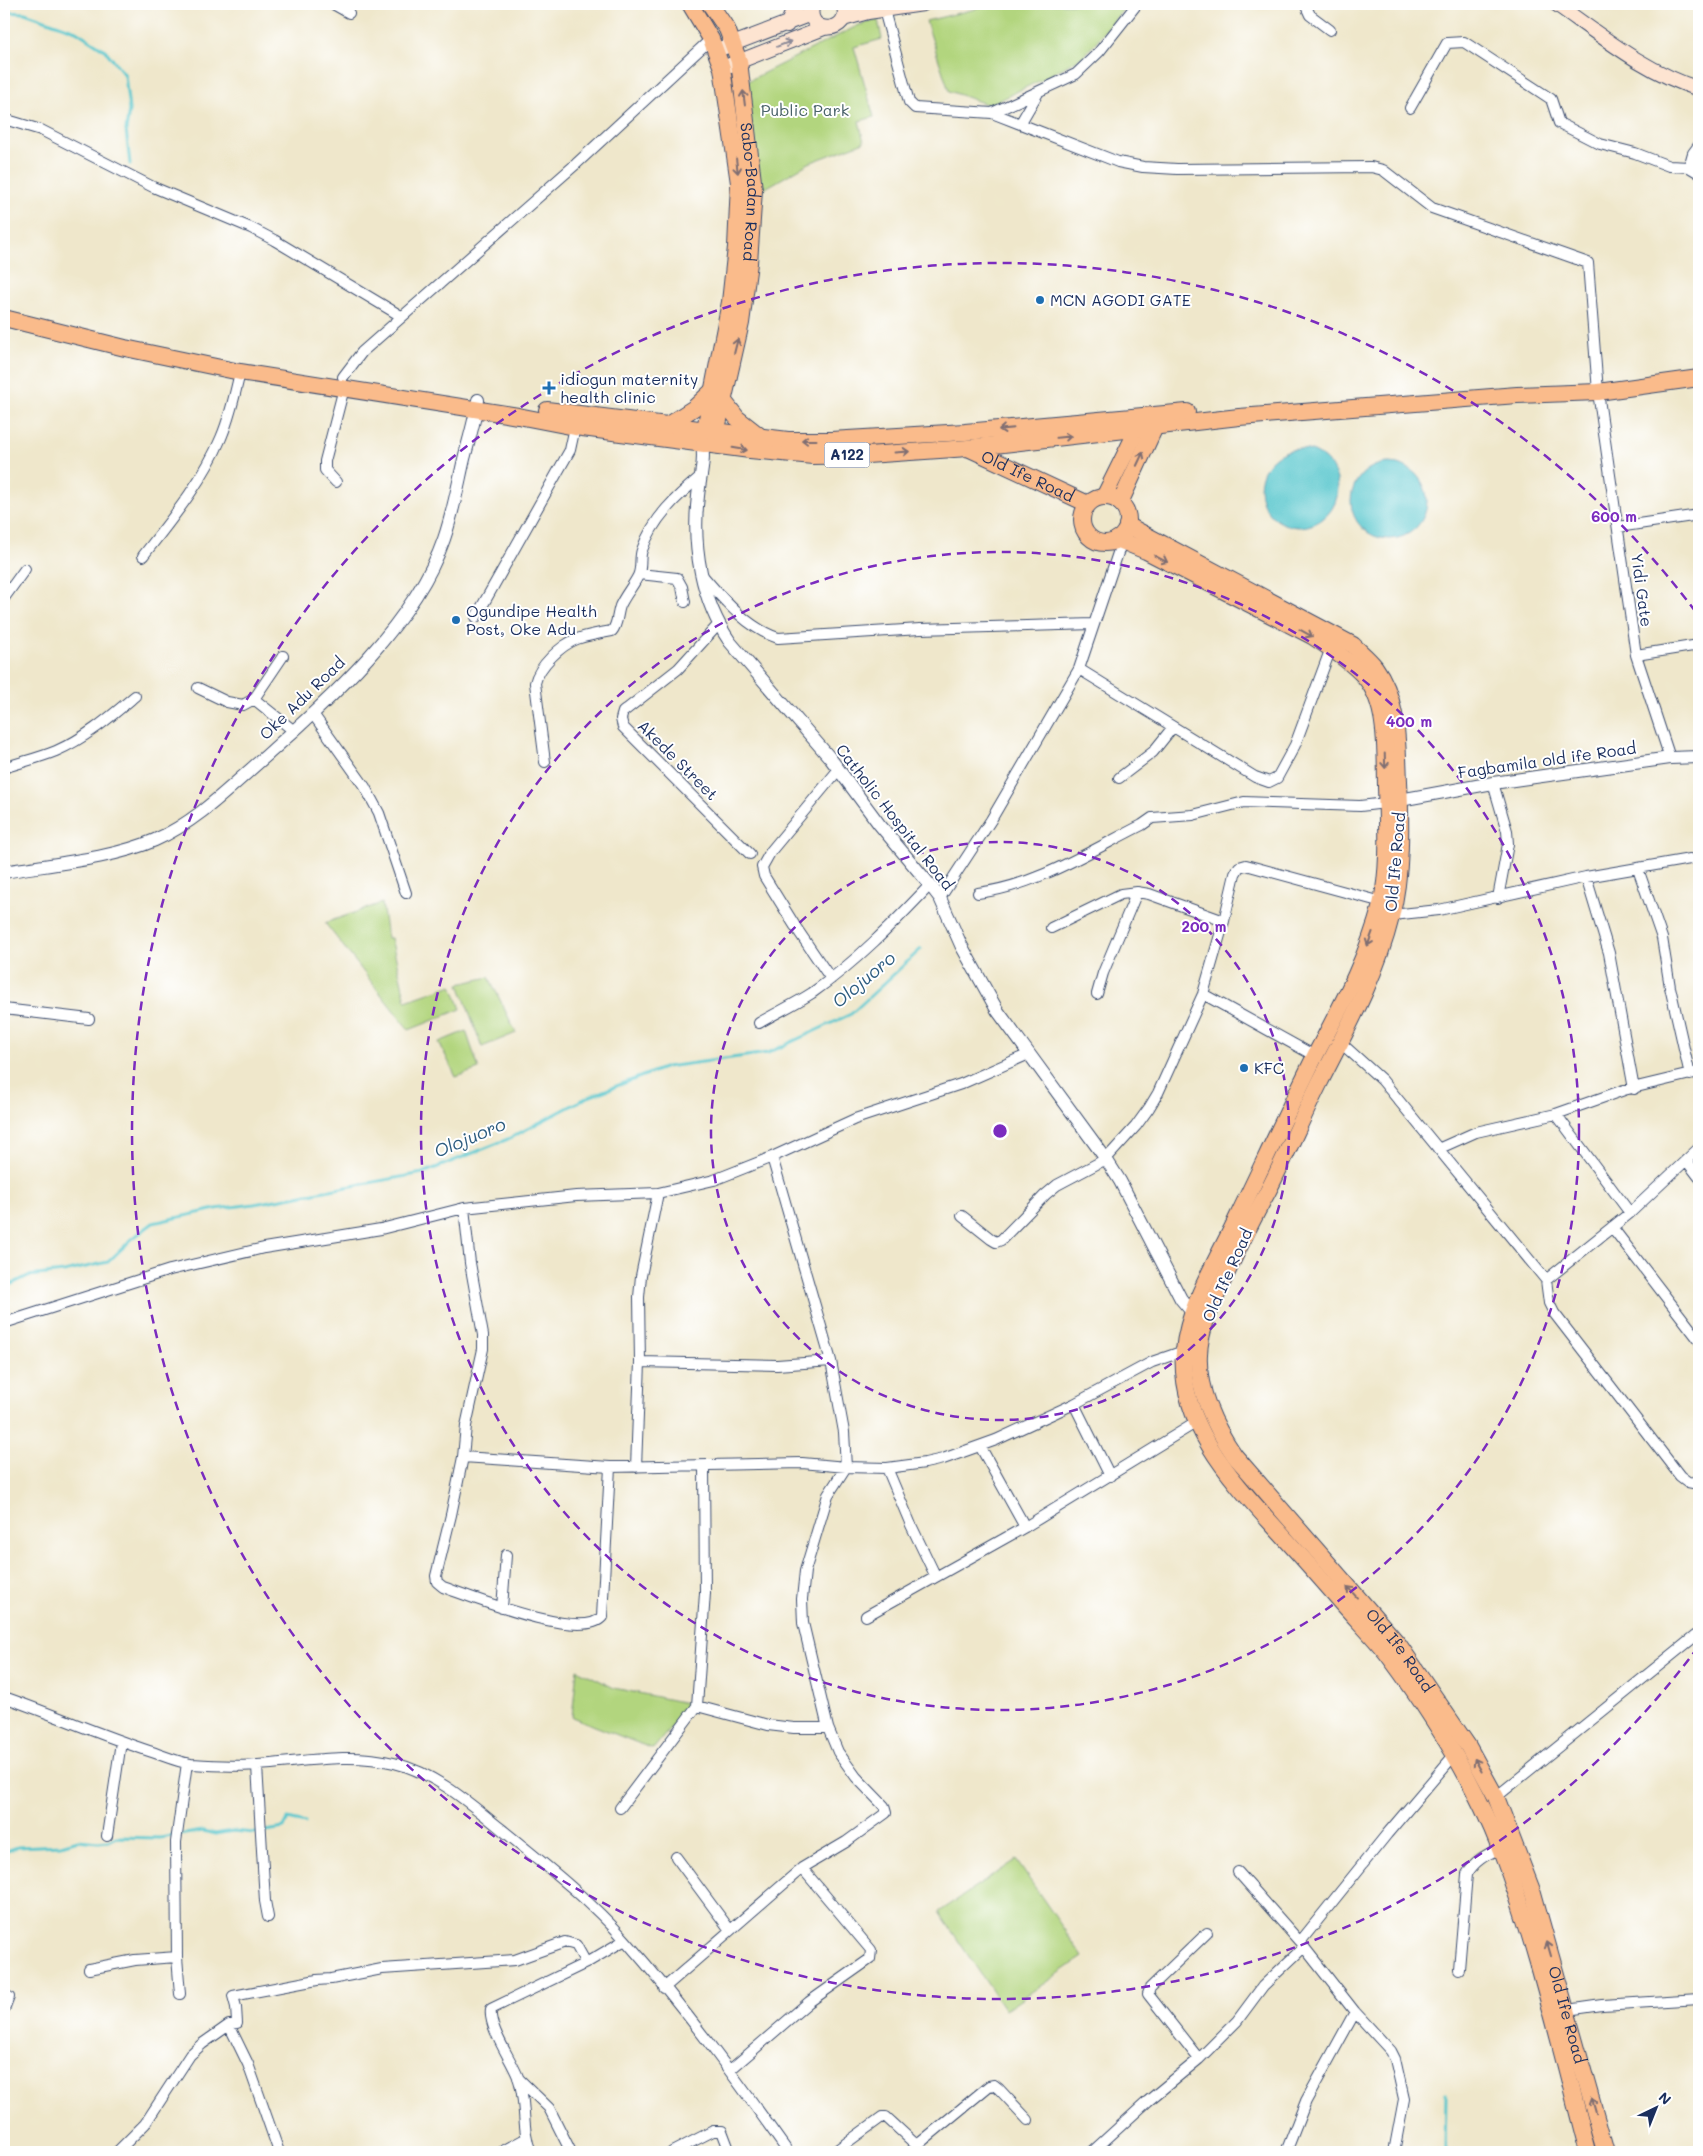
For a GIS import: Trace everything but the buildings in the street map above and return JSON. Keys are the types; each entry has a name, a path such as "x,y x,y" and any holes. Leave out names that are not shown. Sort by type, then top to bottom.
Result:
{"main road":[{"name":"Sabo-Badan Road","path":"690,4 714,44 722,68 739,183 739,207 730,302 719,388 709,437"},
{"name":"Sabo-Badan Road","path":"710,4 734,44 739,61 752,158 754,207 741,323 719,388"},
{"path":"787,25 796,4"},
{"path":"722,68 824,28 837,26 845,13 843,4"},
{"path":"843,19 923,4"},
{"path":"1556,4 1640,62 1664,76 1699,89"},
{"path":"714,44 734,44 787,25 811,8 815,23 824,28"},
{"name":"A122","path":"4,309 240,372 343,383"},
{"name":"A122","path":"4,318 175,354 343,383 477,405 666,426 750,450 813,456 866,455 968,448 1150,422"},
{"name":"A122","path":"1598,387 1699,369"},
{"name":"A122","path":"477,405 575,427 709,437 831,440 1150,422 1517,395 1699,378"},
{"path":"666,426 694,408 719,388 744,425 764,439"},
{"path":"1119,540 1127,525 1127,513 1116,500 1104,497 1150,422"},
{"path":"1120,503 1150,422"},
{"name":"Old Ife Road","path":"968,448 1088,504"},
{"name":"Old Ife Road","path":"1104,497 1088,504 1082,520 1086,531 1094,540 1100,542 1119,540 1146,551 1308,634 1331,648 1363,674 1373,689 1378,702 1393,801 1402,828 1387,908 1341,1043 1206,1318 1199,1353 1199,1372 1210,1410 1224,1439 1235,1456 1399,1645 1468,1746 1496,1797 1533,1894 1561,2008 1588,2152"},
{"name":"Old Ife Road","path":"1127,525 1353,645 1374,664 1383,680 1394,712 1397,738 1393,801"},
{"name":"Old Ife Road","path":"1355,999 1315,1056 1216,1261 1193,1313 1184,1351 1189,1394 1197,1422 1222,1468 1386,1653 1455,1754 1482,1806 1500,1848 1536,1953 1561,2008 1606,2152"}],"street":[{"path":"333,4 349,13"},
{"path":"992,113 1076,74 1089,62 1137,4"},
{"path":"1305,4 1310,15 1330,30"},
{"path":"884,10 909,102 914,108 992,113 1020,124 1038,93"},
{"path":"1410,108 1447,43 1464,42 1551,99 1559,123 1600,144 1635,153 1669,166 1689,167 1699,173"},
{"path":"336,482 325,470 325,461 343,383 362,352 714,44"},
{"path":"4,119 41,130 153,186 251,228 402,316"},
{"name":"Yidi Gate","path":"1020,124 1118,162 1143,167 1177,169 1371,167 1383,170 1432,208 1588,263 1598,387 1636,655 1670,758"},
{"path":"1689,167 1693,153 1699,145"},
{"path":"143,556 177,512 209,463 221,439 233,406 240,372"},
{"name":"Oke Adu Road","path":"4,872 100,855 154,840 199,814 313,714 380,644 421,586 444,541 477,405"},
{"path":"476,617 570,450 575,427"},
{"name":"Catholic Hospital Road","path":"709,437 704,460 696,524 702,576 718,625 730,642 839,769 879,824 940,898 981,983 997,1010 1106,1159 1120,1181 1181,1299 1193,1313"},
{"path":"545,762 535,683 538,673 544,663 575,640 612,630 615,627 620,607 639,574 641,552 662,513 677,496 702,476"},
{"path":"1618,527 1699,516"},
{"path":"940,898 991,820 1084,660 1119,540"},
{"path":"4,598 25,569"},
{"path":"639,574 677,578 682,586 685,602"},
{"path":"702,576 738,613 761,631 778,638 920,628 1093,624"},
{"name":"Akede Street","path":"718,625 678,669 656,688 631,704 623,712 621,718 624,727 750,854"},
{"path":"1636,655 1699,645"},
{"path":"1079,670 1255,777 1269,782 1277,778 1295,745 1331,648"},
{"path":"198,688 227,702 243,705 254,699 283,656"},
{"path":"4,768 55,751 87,734 106,721 135,696"},
{"path":"254,699 294,731"},
{"path":"313,714 365,787 379,813 406,893"},
{"path":"1119,778 1153,752 1173,727"},
{"name":"Fagbamila old ife Road","path":"1393,801 1493,782 1670,758 1699,757"},
{"path":"831,979 794,926 764,876 762,866 771,851 839,769"},
{"path":"1493,782 1508,844 1498,898"},
{"path":"978,893 1000,890 1037,877 1142,825 1152,818 1193,816 1244,802 1360,806 1393,801"},
{"path":"962,1216 996,1242 1002,1240 1045,1195 1057,1185 1106,1159 1136,1126 1158,1093 1203,994 1235,874 1239,867 1246,866 1387,908 1439,910 1586,877 1690,859"},
{"path":"1438,1149 1476,1132 1556,1114 1624,1090 1694,1074 1670,987 1662,938 1638,869"},
{"path":"1586,877 1609,953 1634,1089"},
{"path":"759,1023 810,994 831,979 874,942 930,885"},
{"path":"1051,928 1120,894 1137,892 1149,894 1224,921"},
{"path":"1097,994 1103,973 1137,892"},
{"path":"1203,994 1315,1056"},
{"path":"4,1009 89,1019"},
{"path":"1341,1043 1382,1080 1546,1280 1549,1303 1554,1313 1680,1476 1693,1483 1699,1478"},
{"path":"4,1323 170,1270 264,1248 381,1229 464,1208 576,1196 658,1193 714,1180 772,1157 855,1119 960,1084 1029,1054"},
{"path":"1556,1114 1630,1213"},
{"path":"1546,1280 1630,1213 1699,1148"},
{"path":"664,1988 802,1868 846,1842 886,1813 884,1806 846,1764 828,1728 803,1623 802,1599 805,1571 828,1496 846,1468 844,1432 831,1361 772,1157"},
{"path":"1686,1160 1699,1177"},
{"path":"636,1467 640,1362 639,1297 641,1276 658,1193"},
{"path":"464,1208 470,1263 483,1335 480,1369 466,1426 463,1457 436,1576 437,1582 443,1587 502,1608 558,1623 587,1625 598,1622 602,1617 610,1467"},
{"path":"1612,1227 1699,1340"},
{"path":"463,1457 610,1467 802,1464 846,1468 887,1468 943,1460 980,1446 1074,1404 1152,1362 1184,1351"},
{"path":"640,1362 777,1365 831,1361"},
{"path":"1074,1404 1110,1476"},
{"path":"866,1616 935,1575 1025,1527 1197,1422"},
{"path":"980,1446 1025,1527"},
{"path":"620,1808 697,1706 705,1593 704,1466"},
{"path":"887,1468 935,1575"},
{"path":"502,1608 506,1555"},
{"path":"1496,1797 1699,1633"},
{"path":"4,1697 71,1721 121,1742 187,1763 257,1766 301,1761 358,1759 391,1762 414,1768 438,1781 474,1807 541,1862 625,1940 730,2070 788,2152"},
{"path":"697,1706 768,1725 794,1728 828,1728"},
{"path":"107,1836 121,1742"},
{"path":"1092,2152 1148,2101 1199,2059 1237,2020 1263,1986 1302,1944 1387,1834 1455,1754"},
{"path":"180,1994 177,1957 176,1842 187,1763"},
{"path":"257,1766 268,1917"},
{"path":"1459,1969 1467,1874 1472,1866 1481,1858 1500,1848"},
{"path":"676,1857 730,1930"},
{"path":"730,2070 809,2002 862,1967 870,1959 871,1950 802,1868"},
{"path":"1238,1872 1302,1944 1355,2012 1386,2044 1395,2059 1404,2099 1394,2152"},
{"path":"1199,2059 1148,1994 1150,1988 1207,1933"},
{"path":"531,2152 525,2139 524,2111 518,2078 492,2022 491,2009 586,1963 625,1940"},
{"path":"117,2152 145,2124 190,2055 229,2025 237,2023 238,2018 233,1996 382,1969 515,1960 565,1942 576,1945 586,1963"},
{"path":"89,1969 135,1960 177,1957"},
{"path":"4,2010 8,1997"},
{"path":"1561,2008 1699,1999"},
{"path":"1286,2152 1306,2101 1355,2012"},
{"path":"229,2025 248,2064 279,2152"},
{"path":"518,2078 549,2108 571,2152"},
{"path":"834,2152 882,2117 886,2117 916,2144 921,2142 989,2086 994,2085 1028,2120"},
{"path":"672,2152 713,2130 722,2131 730,2152"},
{"path":"501,2152 525,2139"}],"green space":[{"path":"996,4 1128,4 1084,56 1041,80 989,105 949,91 926,21"},
{"name":"Public Park","path":"878,20 882,39 854,47 874,117 859,121 864,142 809,163 750,197 736,87 859,25"},
{"path":"382,903 387,938 391,938 406,1001 452,985 461,1009 409,1030 325,923"},
{"path":"489,977 516,1033 482,1047 459,984"},
{"path":"466,1031 479,1069 456,1077 439,1042"},
{"path":"577,1669 614,1688 691,1704 653,1749 572,1717"},
{"path":"1016,1860 1083,1957 1005,2010 939,1912"}],"water":[{"path":"1299,449 1314,452 1326,461 1335,473 1338,488 1335,503 1326,515 1314,524 1299,527 1284,524 1272,515 1263,503 1260,488 1263,473 1272,461 1284,452"},
{"path":"1389,463 1403,466 1416,474 1424,487 1427,501 1424,515 1416,528 1403,536 1389,539 1375,536 1362,528 1354,515 1351,501 1354,487 1362,474 1375,466"}],"waterway":[{"path":"4,12 25,13 76,31 105,50 125,75 129,110 126,130 130,164"},
{"name":"Olojuoro","path":"4,1288 28,1276 64,1272 108,1262 133,1238 153,1223 216,1209 254,1204 423,1173 508,1139 588,1097 666,1067 768,1053 851,1014 921,949"},
{"path":"4,1852 18,1847 61,1845 78,1840 108,1841 116,1837 160,1838 203,1831 215,1834 233,1831 254,1833 284,1828 288,1819 305,1823"},
{"path":"1445,2152 1446,2094"}],"place":[{"name":"MCN AGODI GATE","path":"1040,300"},
{"name":"idiogun maternity health clinic","path":"549,388"},
{"name":"Ogundipe Health Post, Oke Adu","path":"456,620"},
{"name":"KFC","path":"1244,1068"}]}
